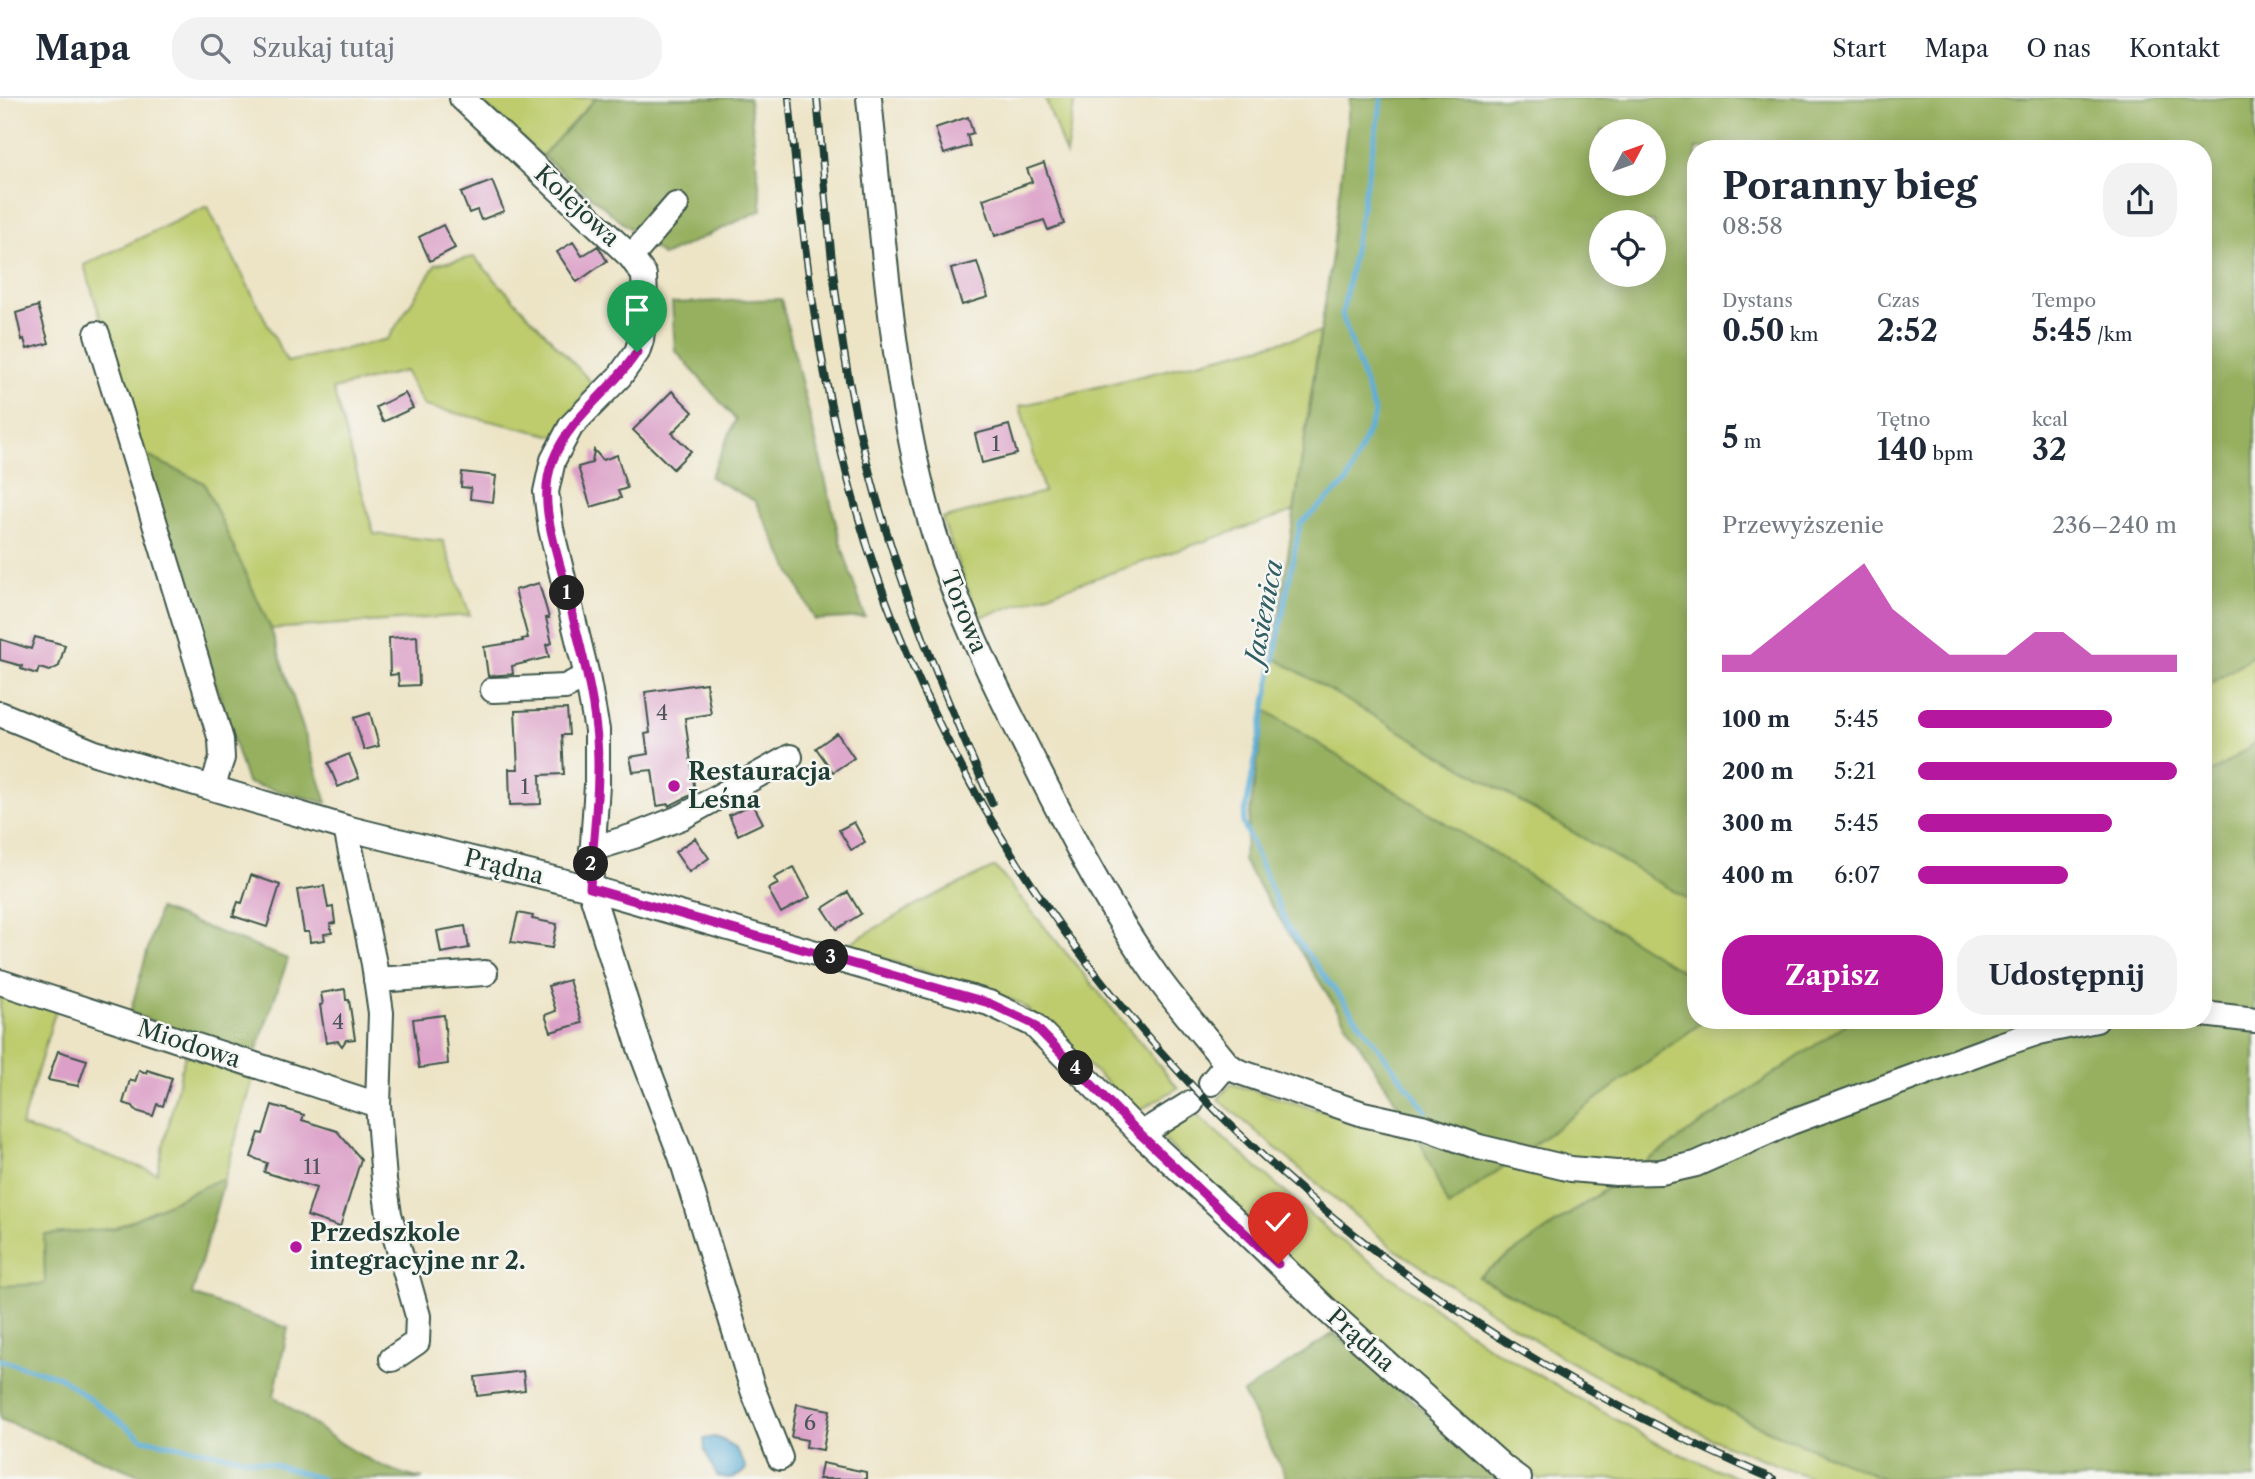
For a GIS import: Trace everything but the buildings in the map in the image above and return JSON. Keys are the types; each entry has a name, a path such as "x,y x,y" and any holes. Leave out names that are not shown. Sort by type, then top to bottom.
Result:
{"street":[{"name":"Kolejowa","path":"462,98 631,257 642,270 644,280 644,323 637,352 620,376 571,426 553,460 546,492 551,529 587,676 597,730 597,785 590,888"},
{"name":"Torowa","path":"869,98 886,278 900,387 926,508 944,564 996,686 1084,859 1219,1073 1237,1071 1363,1114 1426,1128 1479,1147 1571,1169 1616,1173 1661,1172 1696,1164 1791,1122 2000,1045 2053,1029"},
{"path":"631,257 676,205"},
{"path":"97,334 221,740 222,758 212,788"},
{"path":"493,690 565,687 587,676"},
{"name":"Prądna","path":"0,714 95,753 346,828 590,888 989,1003 1033,1024 1141,1135 1328,1311 1512,1473"},
{"path":"592,849 682,817 790,757"},
{"path":"346,828 381,1013 378,1105 389,1214 418,1316 417,1342 392,1359"},
{"path":"590,888 640,1048 681,1156 753,1390 780,1458"},
{"path":"376,980 485,973"},
{"name":"Miodowa","path":"0,982 378,1105"},
{"path":"2212,1015 2255,1020"},
{"path":"1141,1135 1191,1102"}],"green space":[{"path":"478,98 596,98 542,156"},
{"path":"596,98 749,98 762,210 663,256 542,156"},
{"path":"1075,98 1066,155 1046,100"},
{"path":"1350,98 2255,98 2255,654 2212,683 2212,140 1687,140 1687,899 1273,657 1332,255"},
{"path":"207,206 287,362 388,339 436,264 474,257 592,383 555,436 424,406 405,371 333,389 374,534 443,541 470,615 271,629 204,483 143,454 84,265"},
{"path":"781,299 841,544 865,617 815,620 755,501 710,477 736,420 675,350 672,303"},
{"path":"1320,332 1294,511 978,618 942,519 1044,492 1020,406"},
{"path":"143,454 204,483 271,629 327,803 247,783"},
{"path":"2255,654 2255,743 2212,773 2212,683"},
{"path":"1273,657 1687,899 1687,974 1265,710"},
{"path":"1265,710 1687,974 1687,1029 1693,1029 1448,1207 1420,1140 1243,861"},
{"path":"2255,743 2255,1479 1885,1479 1756,1425 1478,1277 1839,1029 2212,1029 2212,773"},
{"path":"995,867 1178,1088 1138,1111 1020,1003 845,946 919,903"},
{"path":"159,909 288,959 254,1058 130,1013"},
{"path":"0,987 56,1009 21,1126 157,1173 185,1055 253,1079 224,1180 218,1180 116,1228 44,1235 45,1284 0,1286"},
{"path":"1693,1029 1839,1029 1478,1277 1756,1425 1885,1479 1814,1479 1714,1440 1563,1358 1393,1248 1218,1099 1231,1084 1420,1140 1448,1206"},
{"path":"1197,1115 1336,1237 1489,1347 1666,1448 1740,1479 1539,1479 1514,1462 1333,1306 1159,1135"},
{"path":"218,1180 224,1180 192,1295 288,1328 274,1396 363,1456 402,1474 423,1479 149,1479 0,1419 0,1286 45,1284 44,1235 116,1228"},
{"path":"1334,1333 1503,1479 1287,1479 1243,1393"}],"water":[{"path":"715,1437 727,1442 738,1453 746,1469 740,1475 730,1478 717,1476 705,1451 704,1439"}],"waterway":[{"name":"Jasienica","path":"1382,98 1342,315 1375,414 1347,482 1300,524 1243,823 1288,928 1426,1111"},
{"path":"0,1360 60,1377 143,1439 264,1462 322,1479"}],"railway":[{"path":"789,98 816,322 837,433 866,542 903,644 949,742 1001,837 1061,927 1128,1013 1200,1094 1277,1169 1360,1239 1457,1310 1559,1373 1664,1429 1773,1479"},
{"path":"817,98 837,306 859,429 884,525 916,619 992,803"}],"place":[{"name":"Restauracja Leśna","path":"674,786"},
{"name":"Przedszkole integracyjne nr 2.","path":"296,1247"}],"route":[{"path":"637,352 620,376 571,426 553,460 546,492 551,529 587,676 597,730 597,785 590,888 989,1003 1033,1024 1141,1135 1278,1264"}]}
